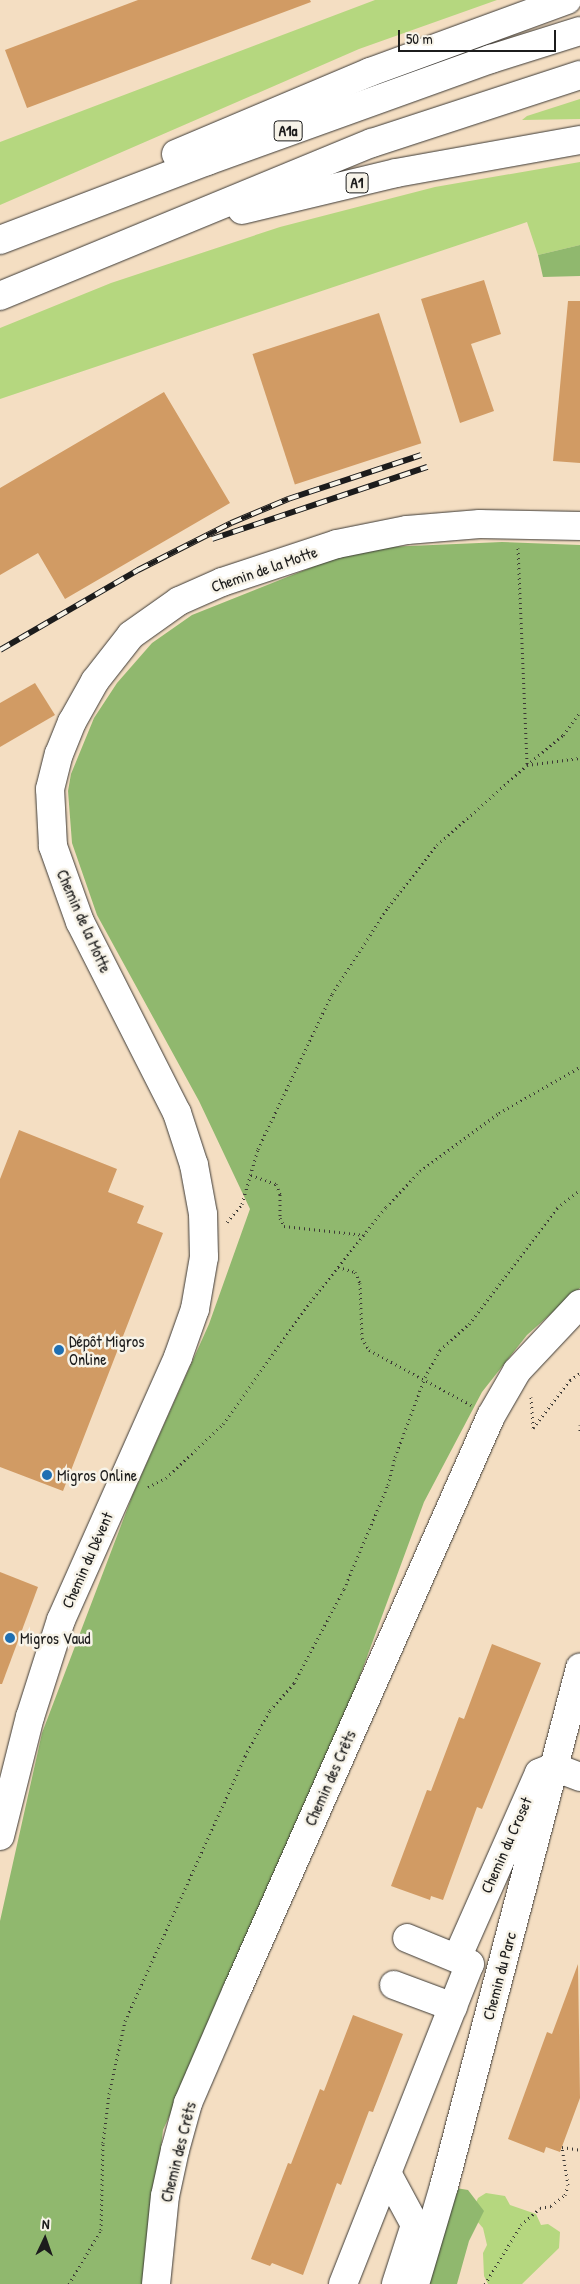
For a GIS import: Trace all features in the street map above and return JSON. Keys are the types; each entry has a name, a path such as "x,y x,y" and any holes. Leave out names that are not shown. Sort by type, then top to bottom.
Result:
{"main road":[{"path":"0,239 159,162 319,93 568,0"},
{"name":"A1a","path":"0,239 207,161 491,59 580,31"},
{"path":"137,239 372,144 580,75"},
{"name":"A1","path":"0,296 137,239 396,174 580,140"},
{"name":"Chemin de la Motte","path":"199,1293 204,1242 194,1165 177,1113 80,922 55,853 50,826 50,789 68,731 95,681 118,648 152,619 196,593 294,556 374,535 445,526 517,523 580,526"},
{"name":"Chemin du Dévent","path":"0,1836 30,1717 55,1637 178,1357 199,1293"},
{"name":"Chemin des Crêts","path":"156,2284 165,2196 188,2103 491,1416 517,1371 580,1304"},
{"name":"Chemin du Parc","path":"416,2284 580,1668"},
{"path":"554,1768 580,1777"},
{"name":"Chemin du Croset","path":"457,1958 539,1773 554,1768"},
{"path":"343,2284 470,1964 406,1938"},
{"path":"394,1985 453,2007"},
{"path":"387,2173 415,2225 396,2284"}],"path":[{"path":"517,523 527,765"},
{"path":"204,1242 237,1212 251,1175 258,1149 332,994 388,906 437,845 563,735 580,712"},
{"path":"527,765 580,758"},
{"path":"116,1495 133,1494 166,1478 223,1424 338,1267 420,1171 458,1141 526,1096 580,1067"},
{"path":"251,1175 276,1184 280,1194 280,1218 284,1226 364,1235"},
{"path":"69,2284 100,2230 103,2143 109,2094 125,2021 245,1756 270,1710 294,1683 344,1589 388,1485 395,1457 425,1377 440,1350 469,1324 557,1208 580,1190"},
{"path":"338,1267 355,1272 360,1282 362,1338 369,1350 382,1359 425,1377 491,1416"},
{"path":"517,1371 535,1386 531,1397 533,1428 554,1399 580,1373"},
{"path":"580,1425 580,1434"},
{"path":"485,2284 521,2225 540,2208 551,2206 565,2195 568,2184 562,2148 580,2150"}],"green space":[{"path":"375,0 497,0 359,49 0,205 0,142"},
{"path":"580,99 580,119 522,120 527,116"},
{"path":"580,162 580,245 538,255 527,222 0,399 0,328 111,283 280,227 435,187"},
{"path":"580,245 580,276 543,277 538,255"},
{"path":"502,542 580,545 580,1288 527,1335 482,1392 424,1502 315,1798 163,2130 145,2284 0,2284 0,1921 42,1733 133,1494 209,1324 250,1209 199,1101 97,915 72,843 68,791 71,774 94,718 117,683 152,643 192,615 330,560 387,547"},
{"path":"444,2186 468,2190 484,2211 469,2241 457,2284 406,2284"},
{"path":"486,2193 505,2196 510,2205 536,2214 541,2225 548,2224 560,2232 559,2248 522,2284 488,2284 484,2276 483,2253 487,2245 483,2228 476,2220 474,2207 478,2198"}],"building":[{"path":"138,0 310,0 311,2 27,108 5,50"},
{"path":"484,280 501,334 471,344 494,411 460,423 421,299"},
{"path":"568,301 580,301 580,463 553,461"},
{"path":"379,313 421,443 295,484 253,354"},
{"path":"164,392 230,503 65,599 38,553 0,575 0,488"},
{"path":"35,683 55,715 0,747 0,703"},
{"name":"Dépôt Migros Online","path":"19,1130 117,1169 108,1192 144,1206 137,1223 163,1233 63,1491 0,1467 0,1179"},
{"name":"Migros Vaud","path":"0,1572 38,1587 2,1684 0,1684"},
{"path":"492,1644 541,1663 482,1809 477,1807 443,1900 431,1896 430,1900 391,1886 427,1790 431,1791 459,1717 464,1719"},
{"path":"578,1964 580,2098 560,2152 546,2147 544,2153 508,2139 547,2032 552,2034"},
{"path":"353,2015 403,2034 373,2112 369,2111 341,2185 337,2183 303,2275 272,2263 270,2266 251,2259 288,2163 291,2164 320,2089 324,2091"}],"railway":[{"path":"0,650 138,570 231,523 288,499 421,455"},
{"path":"212,539 427,467"}],"place":[{"name":"Dépôt Migros Online","path":"59,1350"},
{"name":"Migros Online","path":"47,1475"},
{"name":"Migros Vaud","path":"10,1638"}]}
